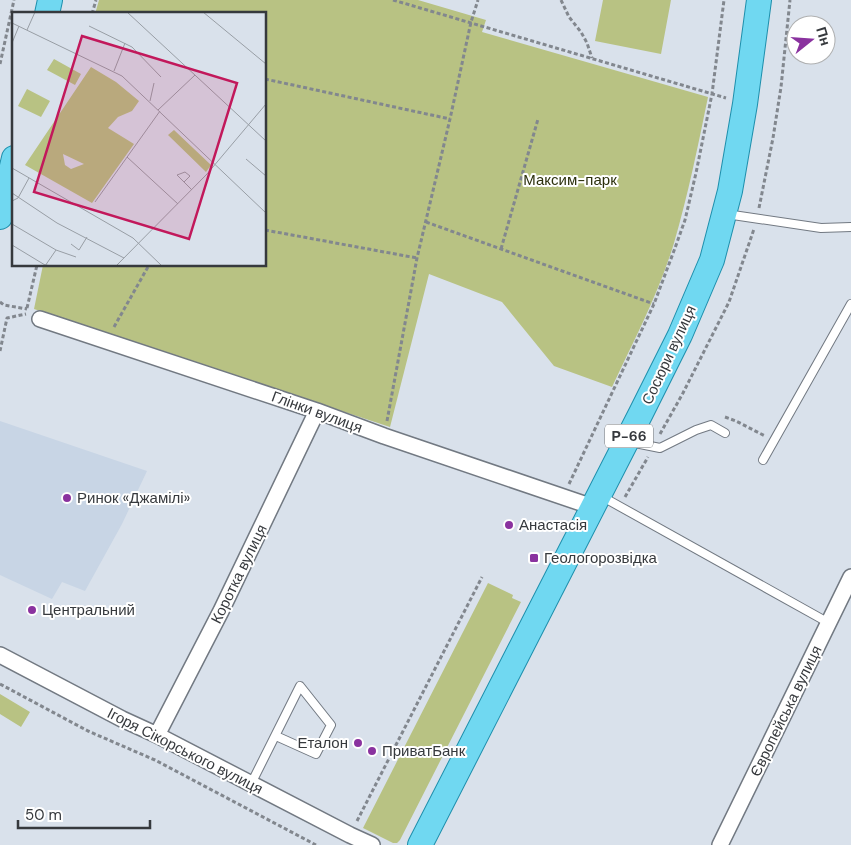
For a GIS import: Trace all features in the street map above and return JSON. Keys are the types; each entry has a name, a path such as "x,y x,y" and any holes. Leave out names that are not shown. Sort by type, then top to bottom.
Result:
{"main road":[{"name":"Сосюри вулиця","path":"420,845 684,327 712,260 730,190 745,104 759,0"},
{"path":"0,217 12,166"}],"street":[{"name":"Глінки вулиця","path":"40,319 317,411 562,497 596,501"},
{"name":"Коротка вулиця","path":"156,735 221,611 317,411"},
{"name":"Європейська вулиця","path":"720,845 851,577"},
{"name":"Ігоря Сікорського вулиця","path":"0,654 122,719 372,845"}],"lane":[{"path":"724,214 821,228 851,227"},
{"path":"764,460 851,304"},
{"path":"627,441 660,448 710,425 725,433"},
{"path":"596,501 829,622"},
{"path":"251,784 300,686 331,725 316,754 276,736"}],"path":[{"path":"0,64 14,0"},
{"path":"394,0 745,104"},
{"path":"384,436 417,258 471,22 478,0"},
{"path":"561,0 569,17 582,32 592,58"},
{"path":"562,497 654,304 685,220 712,94 724,0"},
{"path":"266,79 450,120"},
{"path":"501,249 538,119"},
{"path":"426,222 654,304"},
{"path":"266,230 417,258"},
{"path":"0,351 7,318 26,315 37,266"},
{"path":"106,341 148,266"},
{"path":"0,302 4,305 27,309"},
{"path":"350,835 482,577"},
{"path":"0,684 88,731 155,760 316,845"}],"shaded area":[{"name":"Ринок «Джамілі»","path":"0,421 147,471 122,524 85,591 62,582 52,599 0,575"}],"green space":[{"name":"Максим-парк","path":"99,0 418,0 486,20 482,32 708,97 697,152 668,262 646,316 612,387 554,366 502,302 429,274 390,427 34,309 43,266 266,266 266,12 96,12"},
{"path":"603,0 671,0 661,54 595,41"},
{"path":"488,583 513,595 512,598 521,602 400,840 397,843 393,843 363,828"},
{"path":"0,694 30,712 21,727 0,714"}],"place":[{"name":"Ринок «Джамілі»","path":"67,498"},
{"name":"Анастасія","path":"509,525"},
{"name":"Геологорозвідка","path":"534,558"},
{"name":"Центральний","path":"32,610"},
{"name":"Еталон","path":"358,743"},
{"name":"ПриватБанк","path":"372,751"}]}
